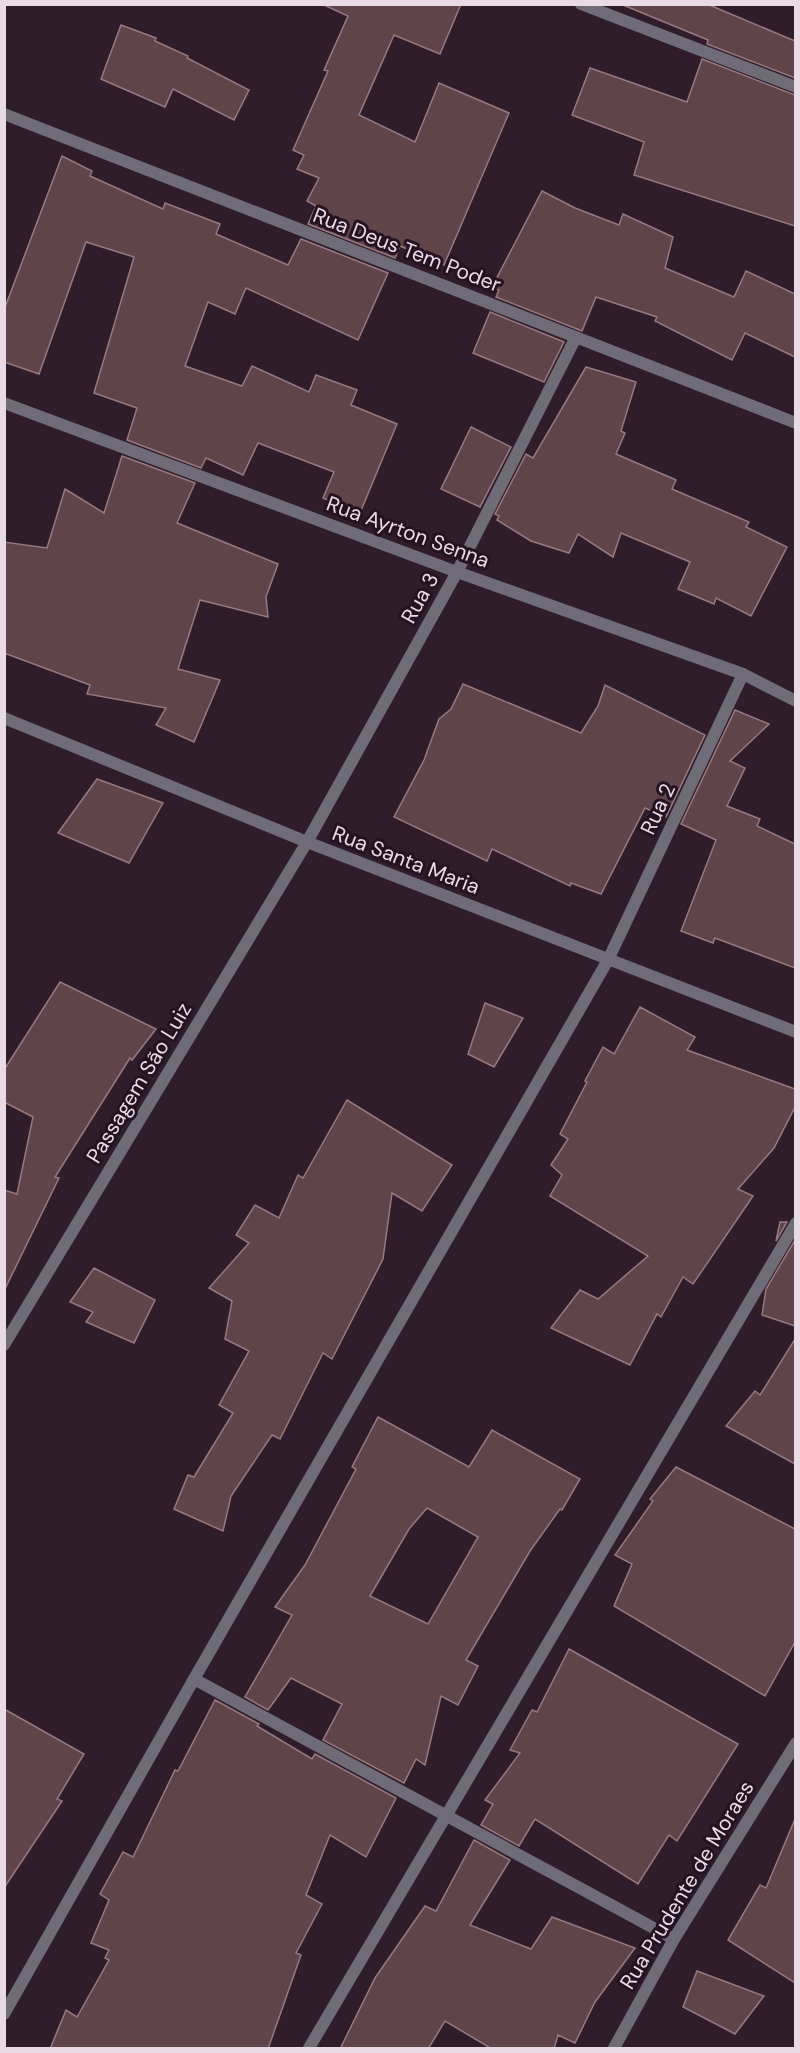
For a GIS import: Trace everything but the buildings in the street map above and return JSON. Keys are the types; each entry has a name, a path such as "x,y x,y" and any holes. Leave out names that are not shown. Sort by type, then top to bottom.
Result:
{"street":[{"path":"581,4 795,87"},
{"name":"Rua Deus Tem Poder","path":"4,114 795,423"},
{"name":"Rua 3","path":"307,842 457,572 576,337"},
{"name":"Rua Ayrton Senna","path":"4,403 457,572 743,674 795,701"},
{"name":"Rua 2","path":"4,2014 608,960 743,674"},
{"name":"Rua Santa Maria","path":"4,718 307,842 795,1032"},
{"name":"Passagem São Luiz","path":"4,1345 307,842"},
{"path":"309,2049 795,1223"},
{"path":"194,1679 446,1818 674,1939"},
{"name":"Rua Prudente de Moraes","path":"614,2049 674,1939 795,1743"}]}
